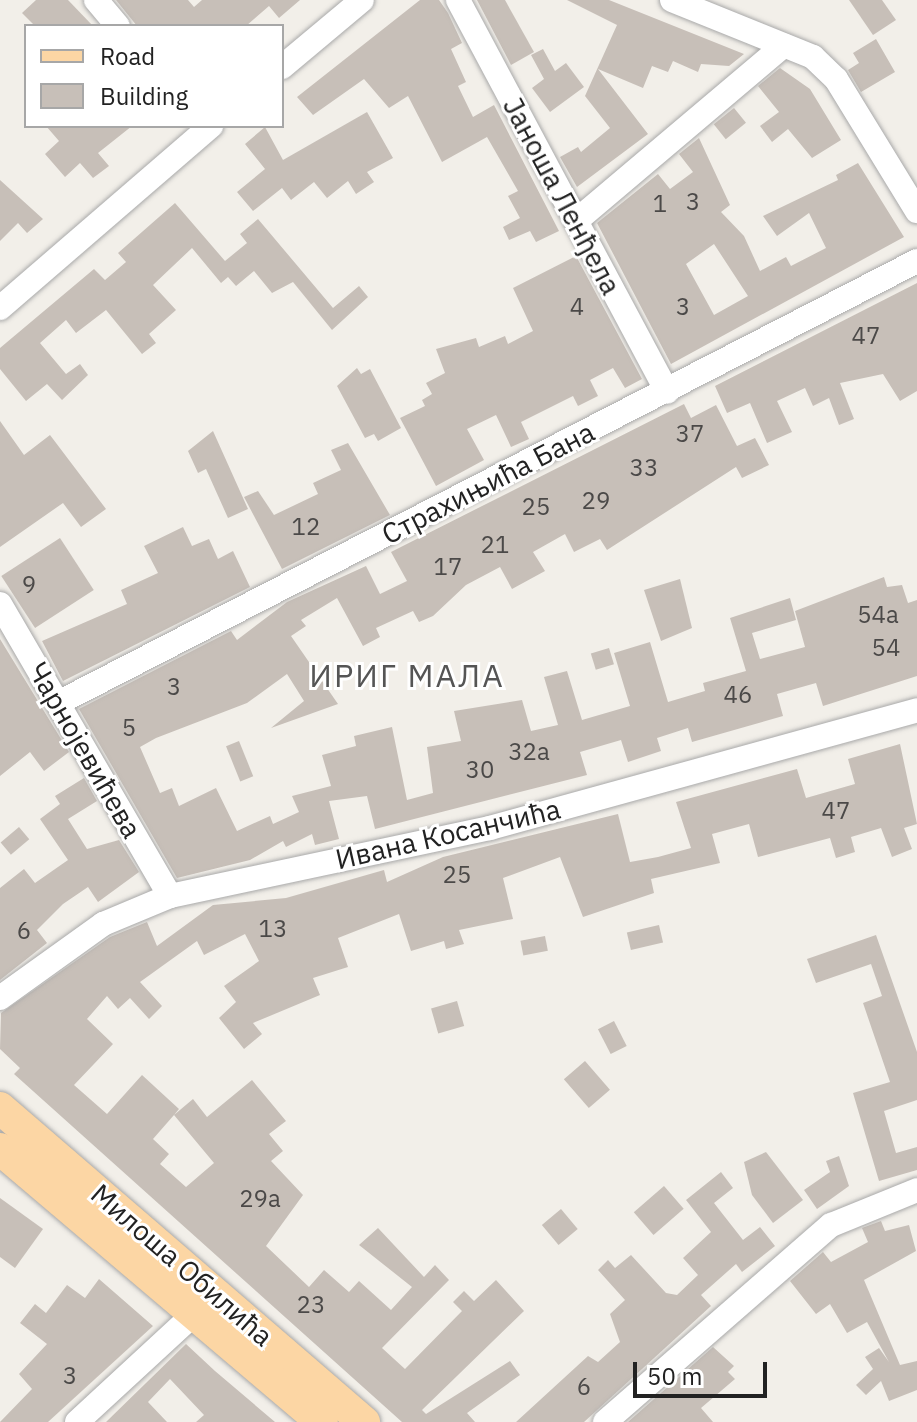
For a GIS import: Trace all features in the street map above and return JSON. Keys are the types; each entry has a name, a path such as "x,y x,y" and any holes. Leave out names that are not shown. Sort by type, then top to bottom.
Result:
{"main road":[{"name":"Милоша Обилића","path":"0,1108 206,1304 322,1422"},
{"name":"Милоша Обилића","path":"0,1149 364,1422"}],"street":[{"path":"96,0 116,24"},
{"path":"284,65 362,0"},
{"name":"Јаноша Ленђела","path":"458,0 667,392"},
{"path":"672,0 813,57 836,79 917,211"},
{"path":"576,221 784,45"},
{"path":"0,308 206,128"},
{"name":"Страхињића Бана","path":"58,703 917,261"},
{"name":"Чарнојевићева","path":"0,604 170,896"},
{"name":"Ивана Косанчића","path":"0,998 103,924 170,896 490,828 917,710"},
{"path":"605,1422 831,1225 917,1190"},
{"path":"77,1422 206,1304"}],"building":[{"path":"36,0 68,0 91,24 33,24 22,13"},
{"path":"116,0 188,0 194,7 202,0 300,0 279,18 269,6 248,24 135,24"},
{"path":"420,0 439,0 448,13 462,43 451,49 466,82 458,86 473,117 494,105 559,231 536,242 530,231 509,240 503,227 520,218 508,196 518,191 487,137 442,162 408,96 389,108 364,79 313,115 297,97"},
{"path":"477,0 505,0 534,52 511,65"},
{"path":"567,0 609,0 744,54 729,66 701,64 698,72 673,61 668,72 652,66 643,88 598,69 648,134 577,187 560,157 578,147 581,152 610,128 585,96 617,25"},
{"path":"849,0 882,0 896,20 873,35"},
{"path":"876,39 895,72 861,92 848,70 859,63 853,53"},
{"path":"543,49 555,71 566,63 584,87 550,112 532,88 544,79 531,55"},
{"path":"780,68 810,89 841,140 812,158 788,129 772,142 760,126 779,112 758,86"},
{"path":"734,108 746,123 726,139 714,124"},
{"path":"367,112 393,158 367,172 374,182 356,194 348,181 327,198 314,182 291,200 282,188 253,211 237,192 265,169 245,144 266,128 283,160"},
{"path":"48,128 129,128 98,153 109,166 93,178 80,163 65,177 45,154 59,141"},
{"path":"699,138 730,205 721,212 744,236 760,271 786,257 791,266 826,248 809,213 777,236 763,216 838,180 836,175 858,163 904,237 671,364 597,223 658,174 670,189 693,172 679,154","holes":["714,244 748,296 714,315 686,264"]},
{"path":"0,180 43,219 27,233 18,223 0,241"},
{"path":"175,203 225,261 247,243 240,234 258,219 333,308 359,286 368,297 332,330 293,282 272,293 254,271 236,286 228,277 221,283 192,248 153,285 176,310 149,334 156,343 142,354 106,310 76,333 66,320 40,343 66,374 80,364 88,375 62,400 47,384 26,401 0,369 0,348 94,269 105,280 126,262 118,253"},
{"path":"576,256 642,379 625,388 613,368 590,380 598,396 578,406 573,396 521,422 529,439 511,447 496,415 467,429 484,460 436,486 400,418 425,406 422,400 432,394 426,383 445,373 436,349 476,338 479,347 505,336 508,344 533,331 513,288"},
{"path":"917,283 917,391 900,401 883,374 840,383 854,419 839,425 829,398 813,406 805,388 777,401 792,432 767,443 750,403 727,413 715,386"},
{"path":"357,368 361,374 370,369 401,428 378,441 374,434 365,438 337,386"},
{"path":"684,404 691,418 716,405 737,446 755,438 769,465 742,478 736,467 607,550 600,539 574,552 565,534 533,552 545,571 512,589 500,567 466,585 433,616 419,622 413,611 376,628 380,637 363,646 337,598 301,620 306,626 291,636 338,704 271,728 304,701 287,674 247,703 156,738 140,747 160,793 172,788 179,806 216,788 237,831 270,816 273,824 299,812 292,796 331,786 322,755 356,746 354,736 392,727 407,800 433,793 427,747 461,741 454,711 522,700 531,731 558,725 544,677 567,671 582,720 630,706 614,653 650,642 668,702 705,691 703,683 746,671 730,618 790,598 796,620 752,633 760,659 805,647 795,611 884,577 887,587 902,585 908,603 917,600 917,676 823,706 816,683 777,694 783,716 692,742 688,728 657,738 661,751 628,762 621,740 580,752 587,775 375,829 367,796 329,801 339,839 315,845 312,834 286,847 283,841 250,860 177,878 79,709 231,631 237,640 287,602 366,566 380,594 407,581 391,552"},
{"path":"0,421 24,455 50,435 106,509 81,527 63,503 0,547"},
{"path":"213,431 248,509 228,518 206,469 198,473 188,451"},
{"path":"348,443 390,515 282,569 244,497 258,491 274,515 318,494 313,483 341,470 331,450"},
{"path":"183,527 192,546 209,539 218,559 233,551 250,587 63,681 42,641 127,604 121,590 158,573 144,546"},
{"path":"60,538 94,590 35,628 1,576"},
{"path":"680,579 692,628 661,641 644,590"},
{"path":"0,639 69,752 44,771 30,752 0,776"},
{"path":"609,648 614,664 596,670 591,654"},
{"path":"239,741 253,776 240,781 226,746"},
{"path":"900,744 917,824 904,828 912,849 892,857 881,828 851,837 855,852 836,858 830,838 758,857 749,824 712,834 720,863 651,879 654,893 583,917 560,857 503,878 513,919 459,930 464,944 446,949 444,941 411,951 399,914 338,938 348,967 313,978 320,995 253,1023 262,1034 244,1049 219,1018 236,1002 224,986 259,961 245,934 204,955 197,941 140,982 162,1006 149,1019 130,998 118,1009 107,996 87,1019 113,1044 74,1085 107,1114 142,1075 179,1109 174,1115 193,1099 207,1117 252,1080 286,1121 269,1134 283,1151 271,1161 303,1195 266,1246 309,1287 324,1270 349,1292 359,1281 391,1310 412,1287 359,1245 378,1228 424,1277 435,1265 449,1280 382,1348 405,1369 462,1311 453,1302 464,1291 474,1301 496,1280 524,1311 422,1410 426,1414 510,1361 520,1375 467,1413 475,1422 402,1422 14,1074 20,1068 0,1049 1,1013 110,937 147,922 157,946 213,905 286,898 384,870 387,882 443,857 618,814 630,862 658,857 691,848 676,802 797,769 806,798 855,784 848,759","holes":["174,1115 214,1163 186,1187 160,1164 169,1154 153,1139"]},
{"path":"84,778 97,801 68,819 87,849 119,840 139,872 98,902 88,887 63,904 37,930 47,943 0,980 0,888 24,869 35,883 68,860 40,819 60,804 55,796"},
{"path":"19,827 29,839 11,855 1,842"},
{"path":"659,925 663,943 631,950 627,932"},
{"path":"876,935 917,1052 917,1100 884,1111 896,1153 917,1147 917,1170 879,1181 853,1093 890,1082 863,1003 882,996 871,964 816,983 807,959"},
{"path":"545,936 548,951 523,955 520,941"},
{"path":"457,1001 464,1026 438,1033 431,1008"},
{"path":"614,1021 627,1046 611,1054 598,1029"},
{"path":"585,1061 610,1090 589,1108 564,1079"},
{"path":"766,1152 803,1200 773,1223 752,1195 744,1162"},
{"path":"839,1156 849,1186 817,1209 804,1190 830,1172 826,1161"},
{"path":"721,1172 733,1188 714,1203 743,1240 760,1227 775,1246 742,1272 736,1264 701,1295 711,1306 584,1422 516,1422 588,1356 598,1362 620,1342 610,1314 625,1300 598,1270 608,1260 615,1268 631,1255 666,1293 677,1295 698,1275 683,1258 711,1232 686,1200"},
{"path":"664,1186 684,1209 653,1235 634,1212"},
{"path":"0,1198 43,1229 15,1268 0,1257"},
{"path":"561,1209 578,1229 559,1245 542,1225"},
{"path":"881,1221 885,1231 909,1225 916,1251 864,1280 900,1365 917,1361 917,1390 889,1401 881,1381 866,1395 856,1385 873,1369 865,1357 879,1348 889,1362 867,1322 847,1333 830,1304 816,1314 790,1281 823,1252 831,1262 868,1242 862,1228"},
{"path":"99,1279 153,1326 48,1422 0,1422 32,1389 19,1374 47,1344 20,1323 35,1304 46,1313 67,1285 85,1298"},
{"path":"186,1344 275,1422 196,1422 204,1415 170,1379 148,1402 167,1422 106,1422"},
{"path":"713,1347 734,1366 728,1372 735,1379 701,1408 713,1422 628,1422"}],"district":[{"name":"ИРИГ МАЛА","path":"407,675"}]}
